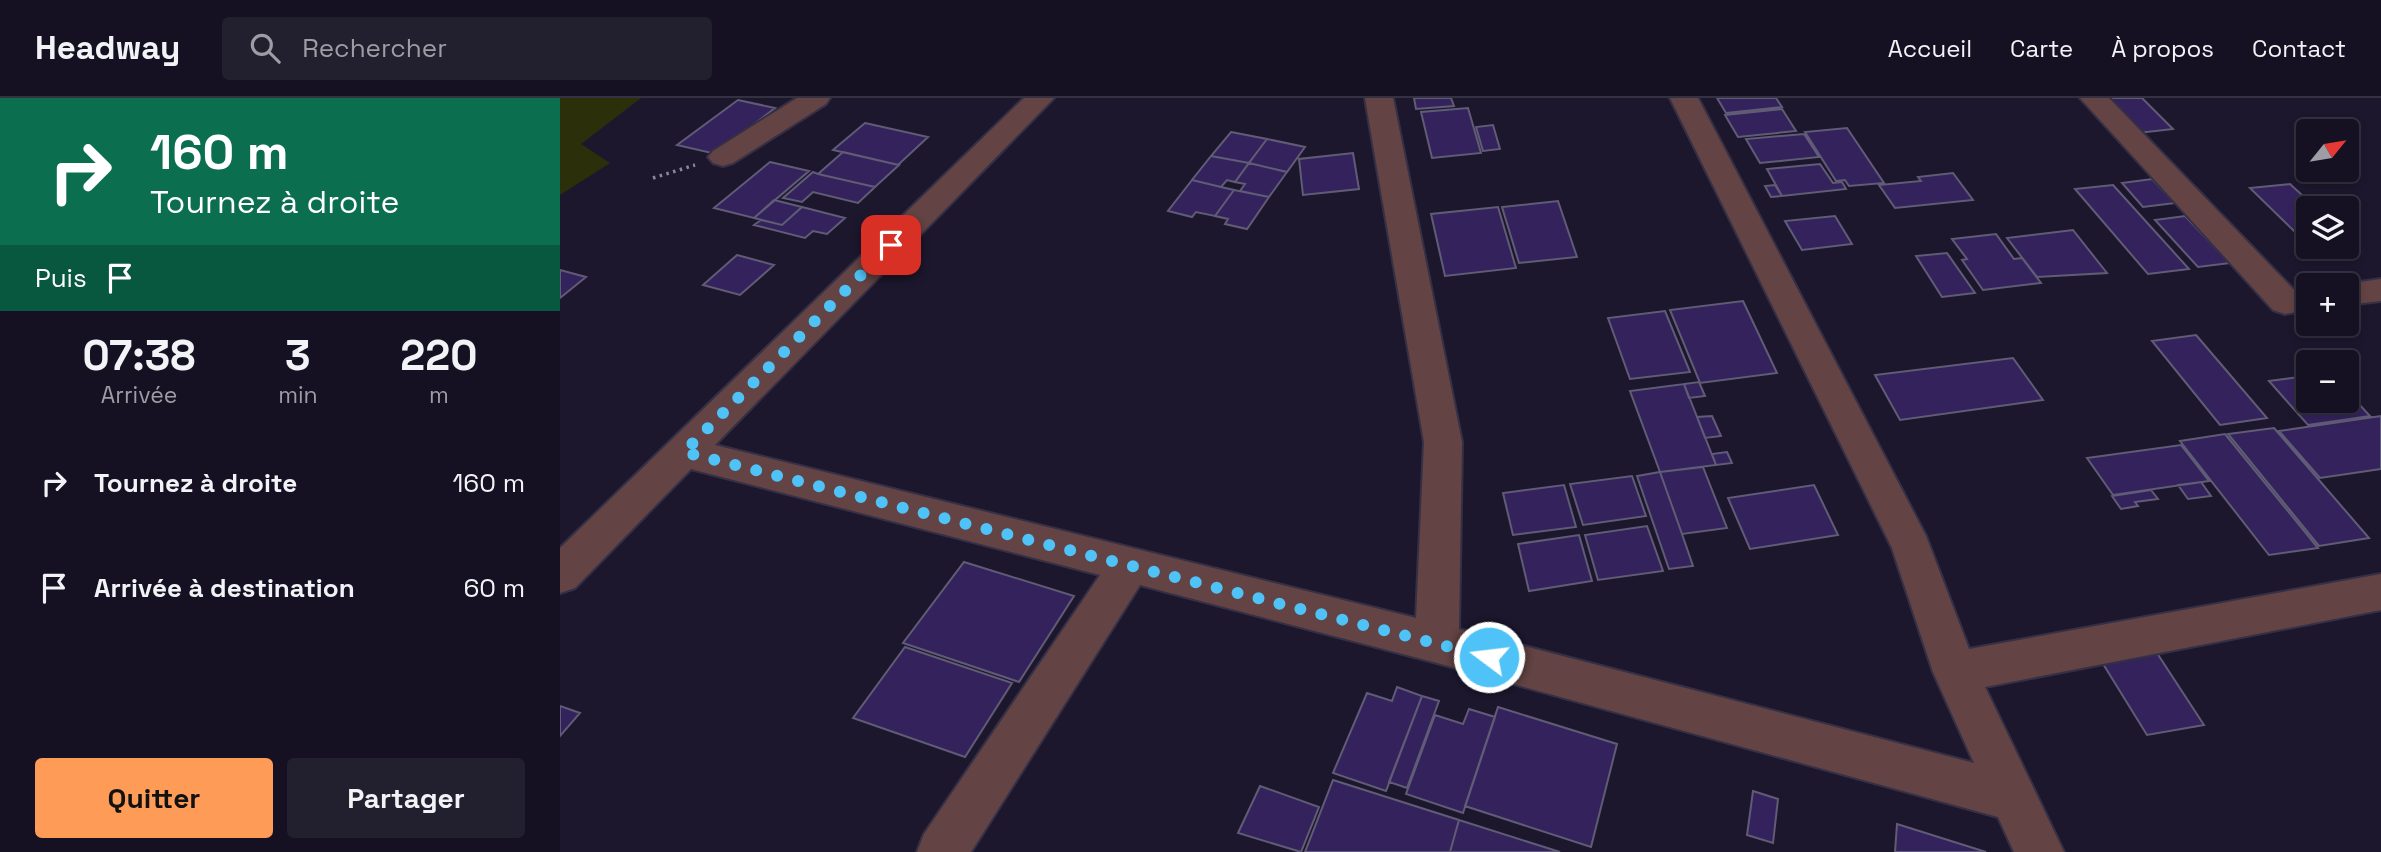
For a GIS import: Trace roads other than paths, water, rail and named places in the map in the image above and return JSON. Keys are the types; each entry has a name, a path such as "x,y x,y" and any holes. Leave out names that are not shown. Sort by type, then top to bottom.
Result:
{"street":[{"path":"723,157 816,98"},
{"path":"560,575 1040,98"},
{"path":"1379,98 1443,442 1437,643"},
{"path":"1684,98 1912,548 1955,672 2039,852"},
{"path":"2094,98 2285,302 2296,301"},
{"path":"2359,293 2381,290"},
{"path":"684,452 1437,643 2013,797"},
{"path":"942,852 1130,565"},
{"path":"1955,672 2381,592"}]}
